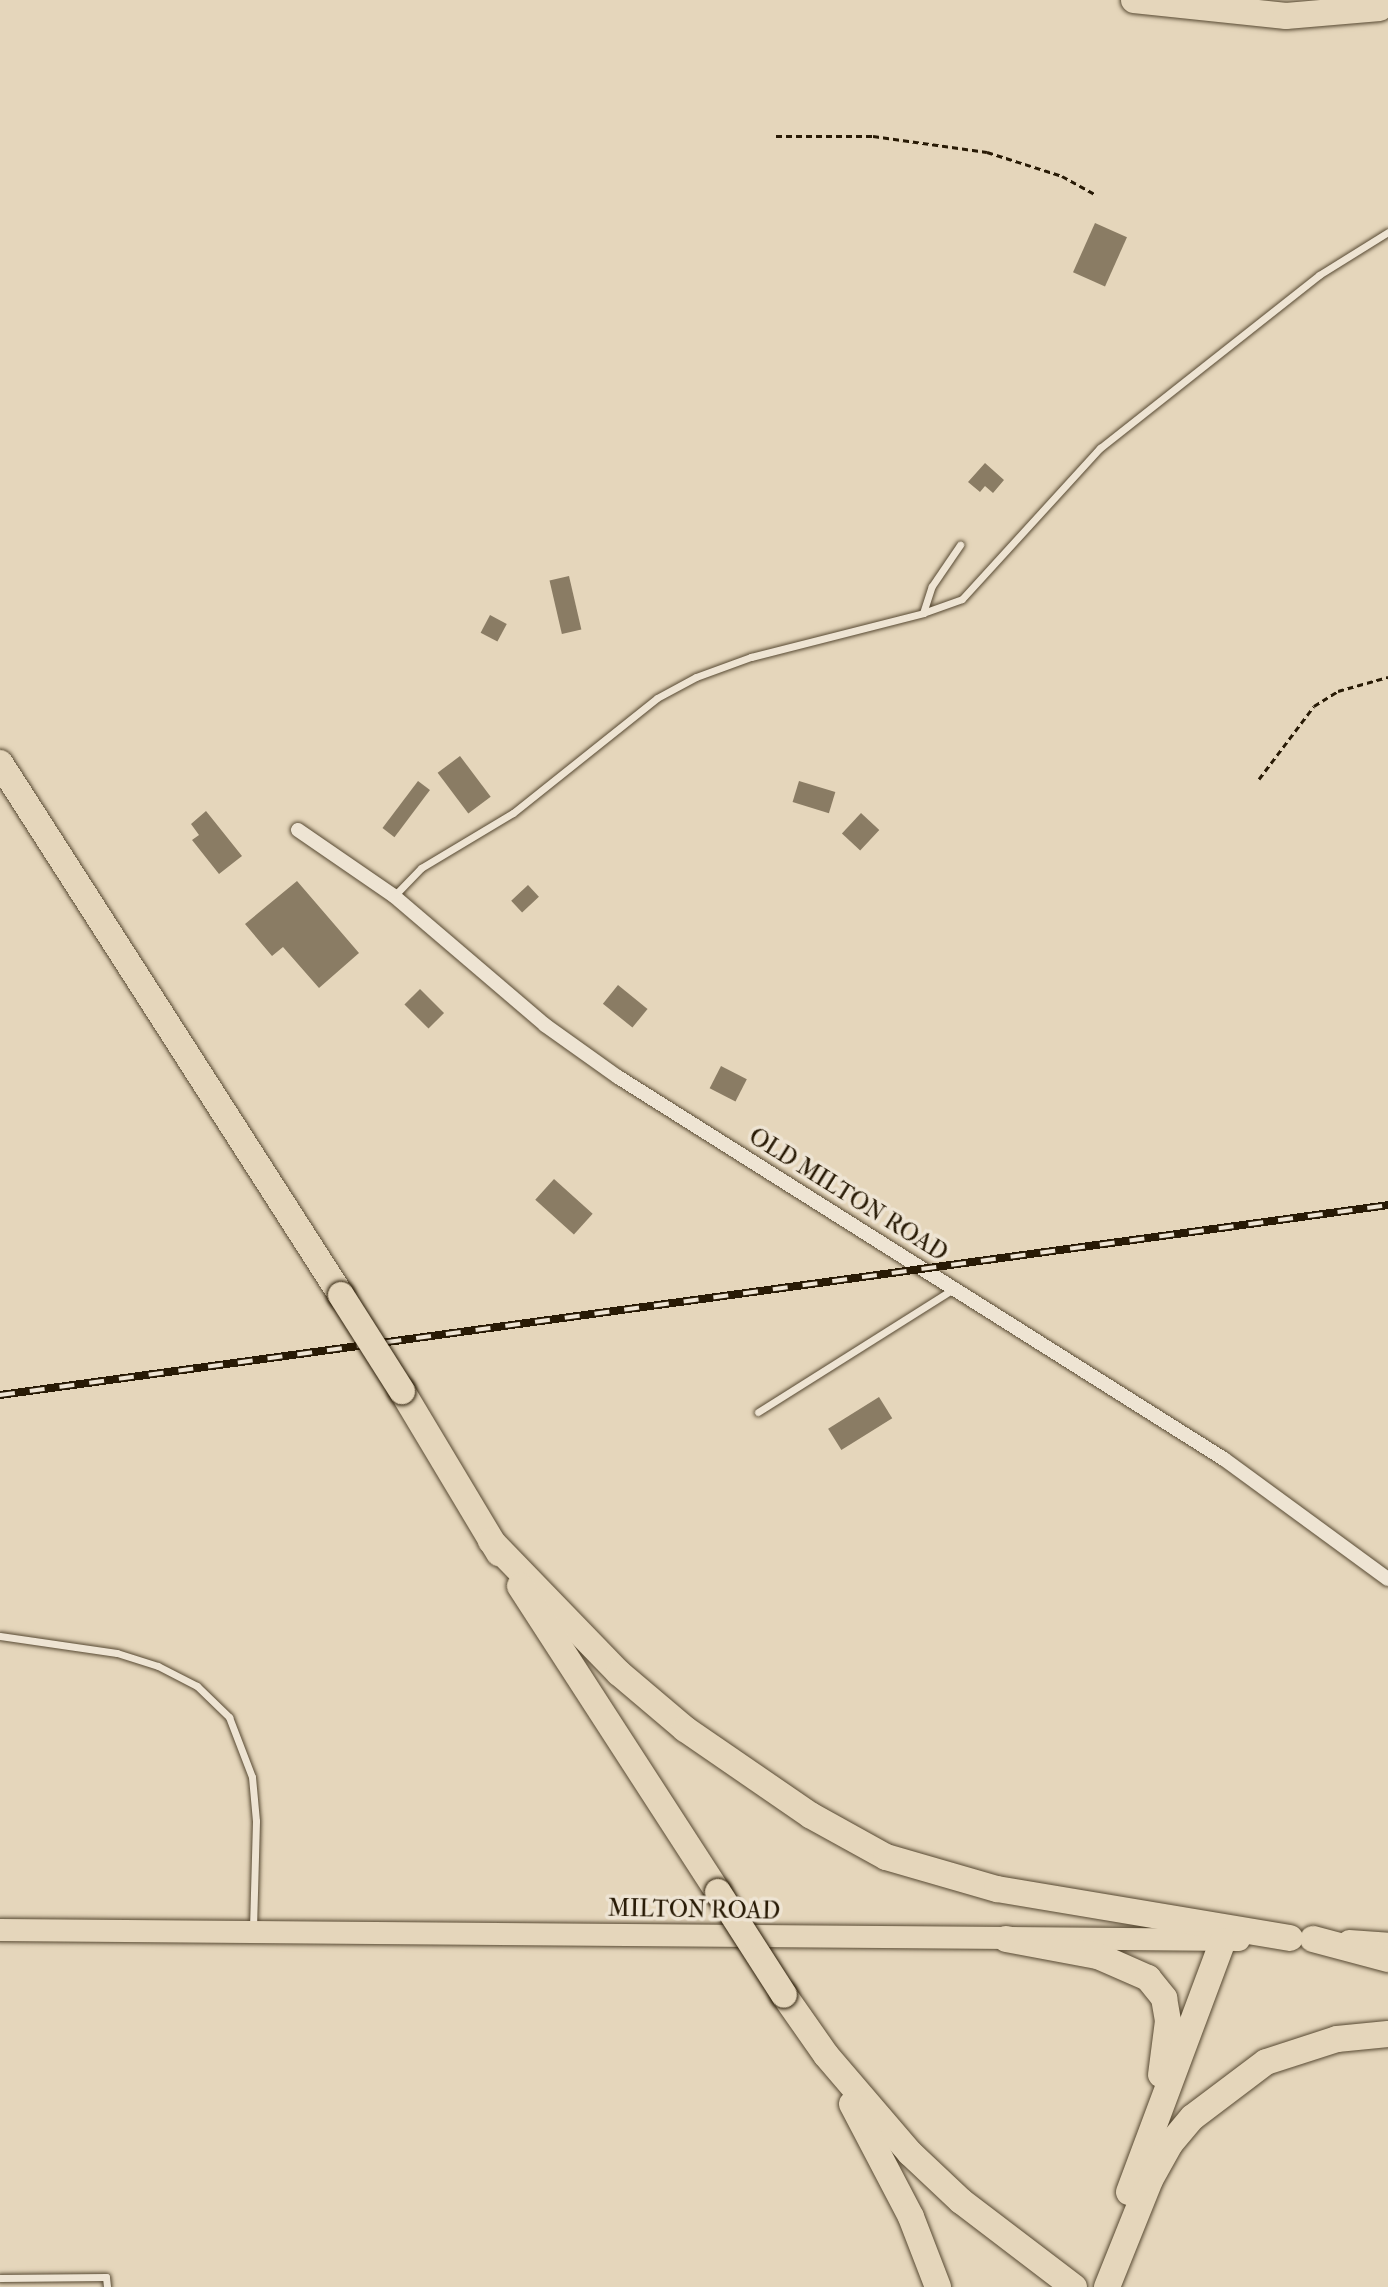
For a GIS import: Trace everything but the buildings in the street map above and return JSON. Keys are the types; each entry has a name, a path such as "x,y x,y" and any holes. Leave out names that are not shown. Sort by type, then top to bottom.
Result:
{"highway":[{"path":"1134,0 1286,16 1384,8"},
{"path":"1296,0 1384,8"},
{"path":"0,763 402,1391 491,1541 784,1995 826,2055 910,2153 961,2201 1066,2282"},
{"path":"491,1541 619,1673 685,1729 810,1815 886,1857 997,1889 1301,1938 1388,1959"},
{"path":"1006,1939 1128,1966 1148,1978 1164,1998 1166,2048 1150,2132"},
{"path":"1105,2287 1150,2132 1223,1941"},
{"path":"1105,2287 1150,2180 1170,2144 1193,2117 1266,2062 1337,2039 1388,2034"},
{"path":"826,2055 911,2217 938,2287"}],"main road":[{"name":"MILTON ROAD","path":"0,1930 1223,1941 1301,1938 1388,1944"}],"street":[{"name":"OLD MILTON ROAD","path":"298,830 394,896 545,1025 618,1077 1224,1459 1388,1579"}],"lane":[{"path":"394,896 421,868 513,813 657,698 696,677 751,657 923,613 962,599 1020,541 1100,448 1319,275 1388,232"},
{"path":"923,613 932,586 960,545"},
{"path":"758,1412 955,1288"},
{"path":"0,1636 117,1653 158,1666 197,1686 229,1717 252,1777 253,1932"},
{"path":"0,2278 106,2277 107,2287"}],"path":[{"path":"776,136 873,136 987,152 1062,176 1096,195"},
{"path":"1259,779 1314,706 1338,691 1388,677"}],"railway":[{"path":"0,1395 1388,1205"}]}
